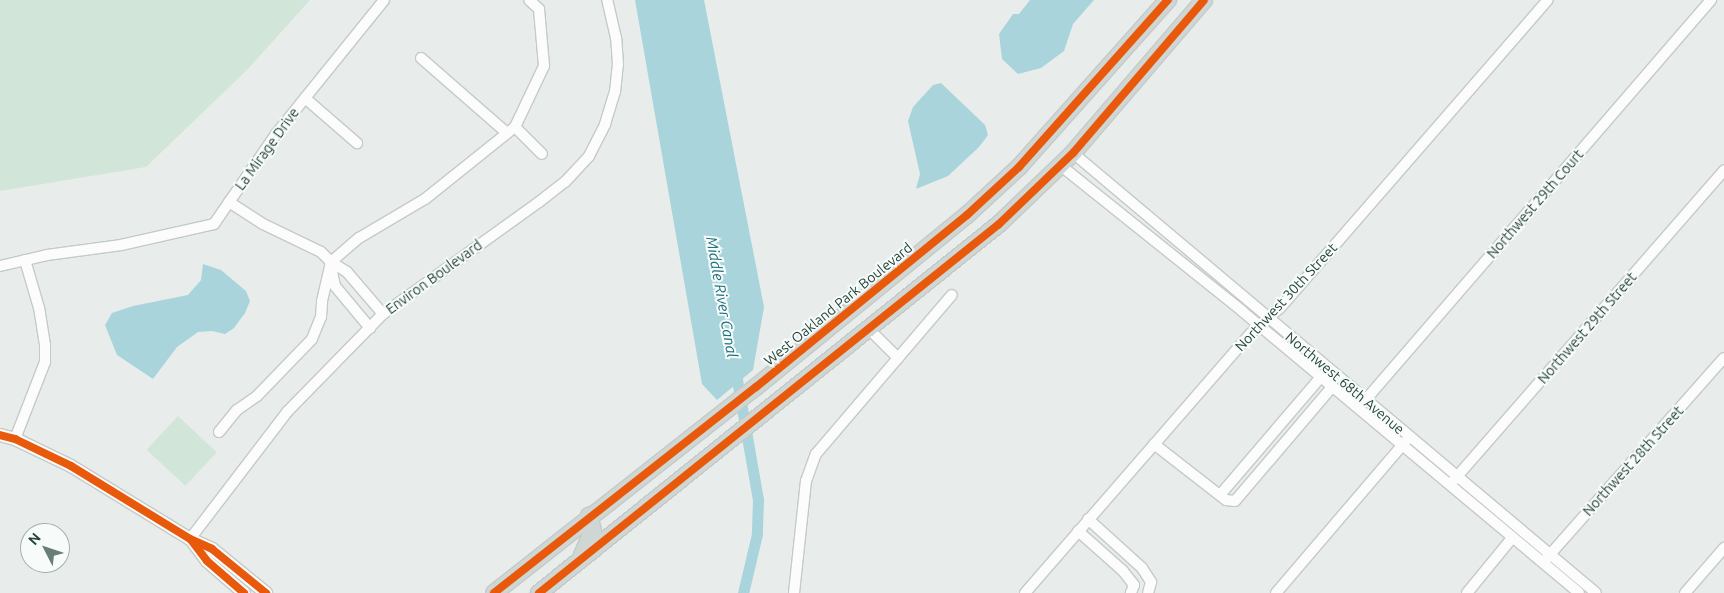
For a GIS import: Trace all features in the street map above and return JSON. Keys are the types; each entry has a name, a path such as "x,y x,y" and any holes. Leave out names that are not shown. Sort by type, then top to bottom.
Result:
{"main road":[{"name":"West Oakland Park Boulevard","path":"494,593 589,516 709,425 967,215 1013,174 1168,0"},
{"path":"539,593 992,230 1073,153 1204,0"},
{"path":"578,561 589,542 593,530 589,516"}],"street":[{"name":"La Mirage Drive","path":"383,314 347,272 331,262 322,252 263,224 229,202 276,134 384,0"},
{"path":"219,432 237,410 257,396 312,339 321,317 331,262 359,238 425,198 511,130 544,66 539,9 529,0"},
{"name":"Environ Boulevard","path":"190,539 287,412 383,314 539,202 565,182 589,156 605,124 615,92 618,64 616,38 607,0"},
{"name":"Northwest 30th Street","path":"1025,593 1258,326 1280,308 1548,0"},
{"name":"Northwest 29th Court","path":"1358,408 1711,0"},
{"path":"421,58 542,154"},
{"name":"La Mirage Drive","path":"305,98 356,143"},
{"name":"Northwest 68th Avenue","path":"1073,153 1596,593"},
{"name":"Northwest 68th Avenue","path":"1060,165 1358,408 1579,593"},
{"name":"Northwest 29th Street","path":"1450,486 1724,170"},
{"path":"0,266 25,260 120,245 214,224 229,202"},
{"path":"15,439 44,362 45,353 39,308 25,260"},
{"path":"331,262 335,286 370,328"},
{"path":"794,593 809,470 816,454 952,295"},
{"path":"869,329 898,358"},
{"name":"Northwest 28th Street","path":"1542,563 1724,358"},
{"path":"1220,495 1320,378"},
{"path":"1154,444 1226,500 1235,501 1332,387"},
{"path":"0,435 15,439 71,466 190,539 212,550 266,593"},
{"path":"1276,593 1410,437"},
{"path":"1088,520 1142,568 1151,582 1148,593"},
{"path":"1078,531 1123,571 1132,589"},
{"path":"1467,593 1512,538"},
{"path":"190,539 207,562 244,593"},
{"path":"1685,593 1724,548"}],"green space":[{"path":"0,0 310,0 247,70 146,167 0,191"},
{"path":"178,416 217,452 185,486 147,450"}],"water":[{"path":"635,0 704,0 764,307 753,370 717,400 702,384"},
{"path":"1030,0 1094,0 1073,24 1064,51 1041,68 1018,74 1002,59 999,34 1013,14 1019,14"},
{"path":"941,83 985,125 988,135 979,147 948,176 916,189 920,174 908,121 913,107 933,85"},
{"path":"203,264 221,270 246,291 250,301 245,313 234,328 225,334 212,331 198,332 177,347 153,379 117,355 105,325 112,313 133,306 188,295 201,280"}],"waterway":[{"name":"Middle River Canal","path":"735,368 758,500 757,534 743,593"}],"cycle path":[{"path":"494,593 756,387 967,215 1019,167 1168,0"},
{"path":"539,593 999,224 1073,153 1204,0"},
{"path":"0,435 15,439 71,466 190,539 212,549 266,593"},
{"path":"192,541 207,561 244,593"}]}
